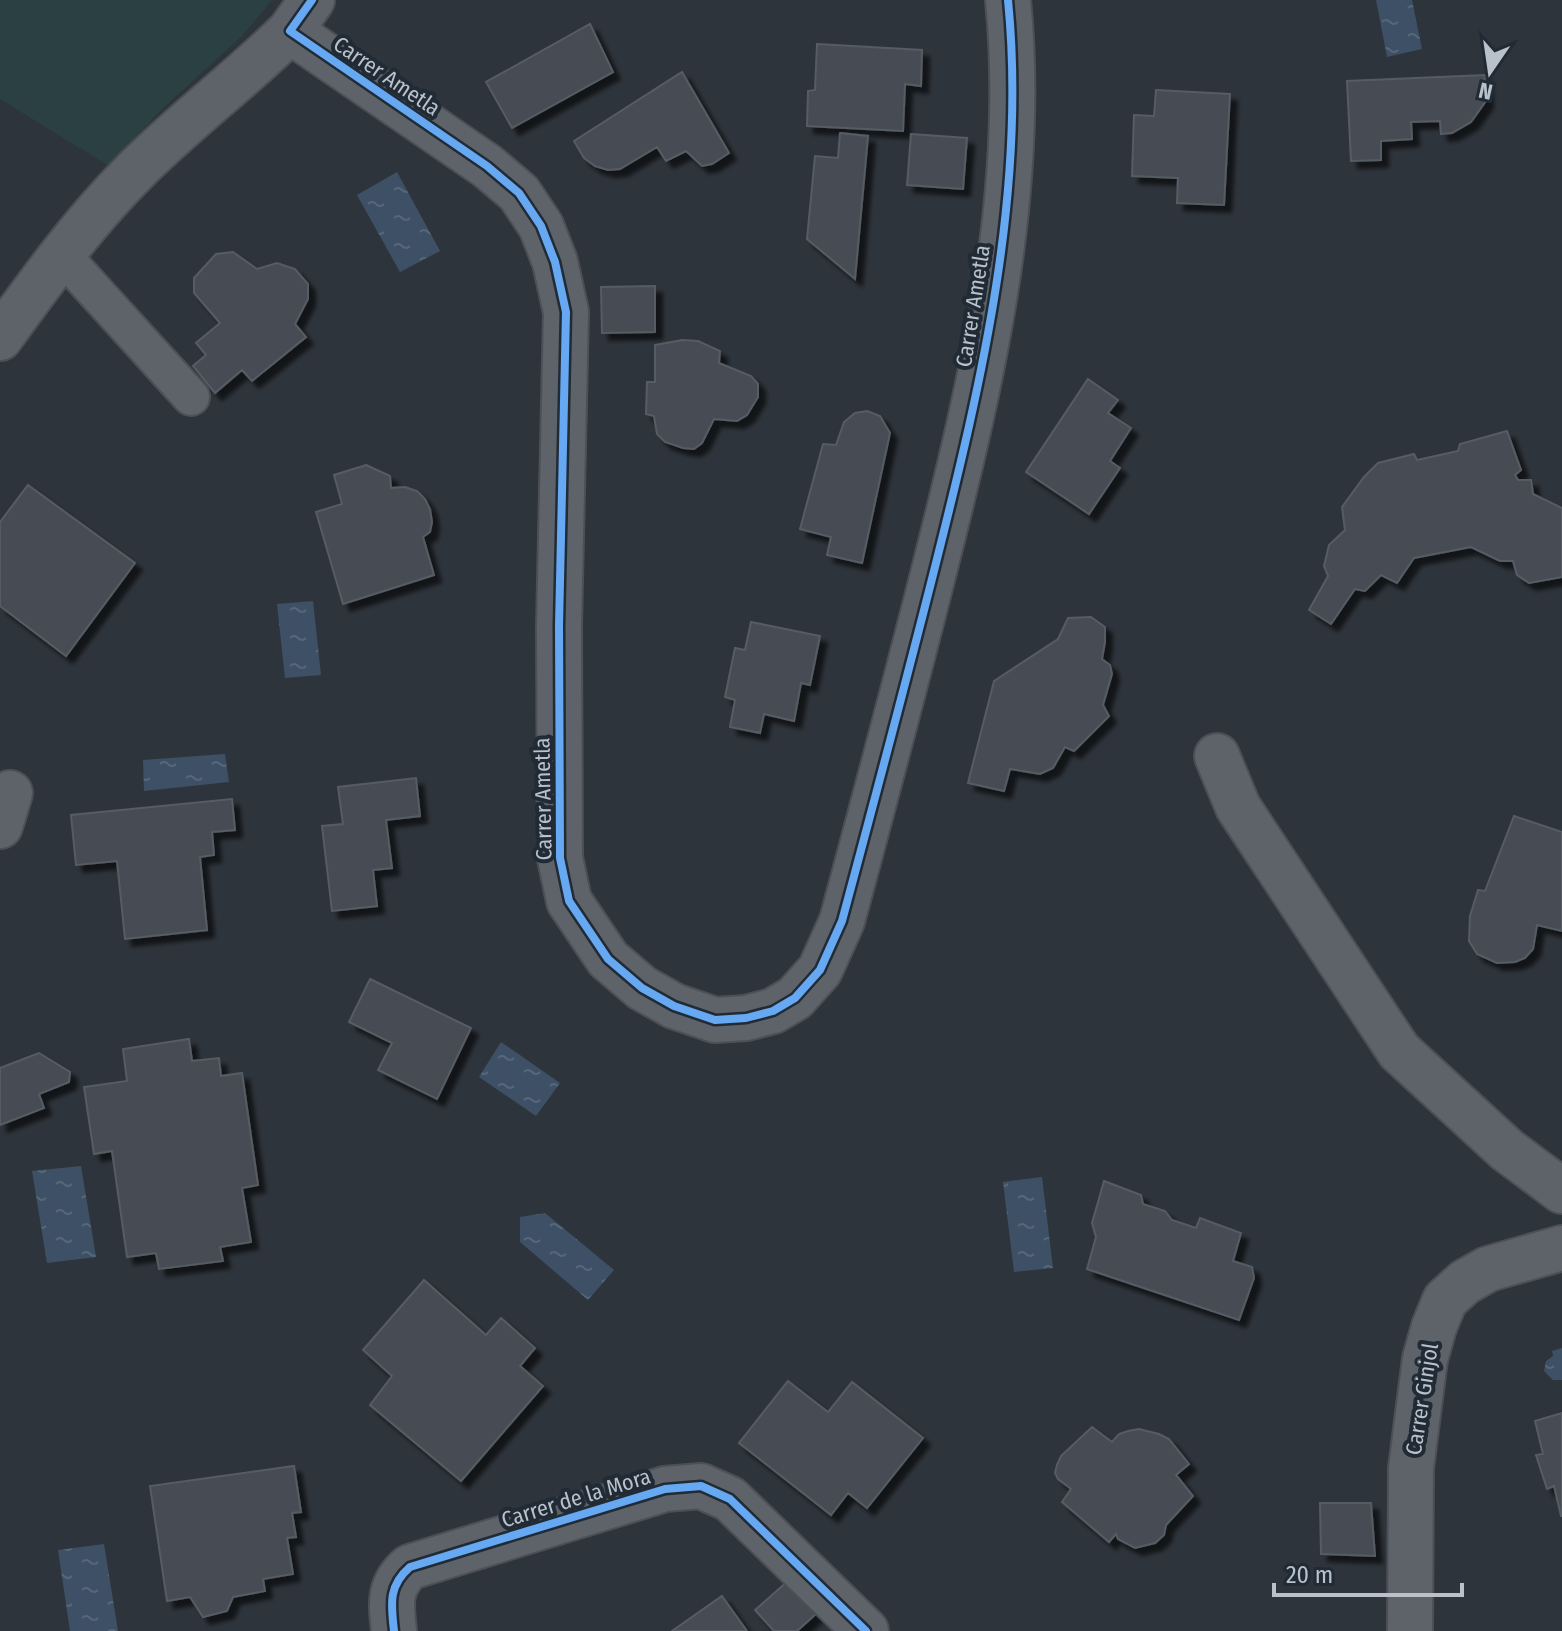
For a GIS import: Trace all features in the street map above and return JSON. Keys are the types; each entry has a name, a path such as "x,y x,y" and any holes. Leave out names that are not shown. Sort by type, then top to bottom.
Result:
{"street":[{"name":"Carrer Ametla","path":"0,338 61,254 134,172 208,103 257,63 301,16 519,193 541,226 555,262 566,312 559,626 560,858 569,901 608,959 642,988 674,1006 715,1020 746,1018 773,1011 795,998 820,970 842,921 979,387 996,294 1013,88 1008,0"},
{"path":"1217,756 1238,807 1399,1051 1507,1150 1562,1191"},
{"name":"Carrer Ginjol","path":"1410,1631 1411,1468 1425,1359 1434,1327 1445,1300 1465,1282 1488,1269 1562,1248"},
{"name":"Carrer de la Mora","path":"394,1631 391,1600 399,1577 410,1567 665,1489 701,1486 730,1499 866,1631"}],"lane":[{"path":"61,254 191,397"}],"green space":[{"path":"0,0 272,0 242,36 162,109 109,166 0,99"}],"water":[{"path":"1376,0 1412,0 1422,49 1387,57"},
{"path":"397,172 440,251 400,272 357,195"},
{"path":"313,601 321,675 285,678 277,604"},
{"path":"225,754 229,782 144,791 143,760"},
{"path":"501,1042 560,1083 536,1116 479,1077"},
{"path":"81,1166 96,1257 47,1263 32,1171"},
{"path":"1042,1177 1053,1268 1014,1272 1003,1182"},
{"path":"545,1213 614,1270 588,1300 520,1242 520,1217"},
{"path":"1562,1348 1562,1380 1553,1380 1544,1371 1546,1361 1553,1356 1552,1351"},
{"path":"104,1544 118,1631 70,1631 58,1550"}],"building":[{"path":"590,24 613,72 512,128 486,82"},
{"path":"817,44 922,50 921,86 905,84 903,131 807,126 808,91 815,90"},
{"path":"682,72 729,153 712,164 702,166 686,151 666,161 657,147 620,169 608,170 584,158 574,141"},
{"path":"1485,75 1486,101 1471,122 1452,133 1441,134 1440,121 1411,122 1412,139 1381,141 1381,160 1351,161 1347,81"},
{"path":"1156,90 1230,94 1224,205 1177,203 1178,178 1132,176 1134,115 1154,116"},
{"path":"840,133 868,136 855,279 807,239 815,156 838,158"},
{"path":"911,134 967,138 963,189 907,185"},
{"path":"233,252 257,269 277,263 295,269 308,284 308,299 295,324 306,337 252,381 242,370 215,393 193,366 206,355 196,343 220,323 194,293 194,278 216,254"},
{"path":"655,286 655,332 602,333 601,287"},
{"path":"682,340 698,341 720,351 719,363 751,376 758,384 758,397 747,415 737,421 714,419 702,443 694,449 665,442 657,434 654,416 646,414 647,382 655,382 655,345"},
{"path":"1088,379 1118,400 1108,413 1131,428 1110,461 1120,468 1089,514 1026,472"},
{"path":"867,411 880,416 890,433 862,563 827,555 831,537 800,529 823,444 836,445 844,422 855,413"},
{"path":"1507,431 1521,470 1515,475 1518,480 1531,480 1533,494 1562,508 1562,577 1529,583 1517,575 1513,561 1500,561 1471,547 1414,558 1397,583 1381,575 1365,591 1355,589 1331,624 1309,610 1328,576 1324,566 1329,545 1345,530 1342,507 1378,463 1414,454 1417,460 1458,451 1460,444"},
{"path":"366,465 390,476 391,488 405,487 417,491 425,499 432,522 430,532 423,537 434,575 343,604 316,512 342,504 334,475"},
{"path":"28,485 135,563 66,656 0,606 0,522"},
{"path":"1091,617 1105,627 1102,659 1110,665 1112,674 1103,705 1109,716 1074,751 1065,747 1053,768 1040,774 1010,769 1004,791 968,783 994,681 1058,639 1068,618"},
{"path":"751,622 820,636 810,685 801,683 794,721 764,714 760,733 730,727 735,700 725,697 735,648 745,650"},
{"path":"416,778 420,816 386,820 392,868 373,870 377,906 332,911 322,826 343,824 338,787"},
{"path":"232,799 235,830 212,832 214,855 200,857 207,930 125,939 117,861 76,865 71,815"},
{"path":"1514,816 1562,832 1562,931 1537,925 1533,949 1525,958 1497,963 1477,954 1469,941 1470,916 1478,890 1485,891"},
{"path":"370,979 471,1028 437,1099 378,1070 392,1043 349,1022"},
{"path":"189,1039 192,1061 219,1058 221,1076 242,1073 258,1185 242,1188 251,1242 220,1247 223,1261 159,1269 156,1253 127,1257 112,1151 94,1154 84,1087 127,1081 123,1049"},
{"path":"39,1053 70,1072 69,1082 39,1094 44,1108 0,1125 0,1068"},
{"path":"1104,1181 1141,1195 1143,1204 1165,1211 1172,1220 1196,1228 1200,1218 1241,1233 1233,1261 1252,1267 1254,1278 1239,1320 1087,1269 1096,1237 1092,1223"},
{"path":"424,1280 486,1335 501,1318 535,1348 520,1366 543,1386 461,1481 370,1405 392,1376 363,1350"},
{"path":"788,1381 828,1412 852,1382 923,1438 867,1508 848,1493 831,1515 739,1443"},
{"path":"1562,1413 1561,1516 1554,1486 1547,1489 1536,1455 1543,1454 1535,1421"},
{"path":"1092,1427 1112,1442 1119,1434 1139,1429 1159,1434 1169,1439 1189,1464 1176,1475 1193,1496 1166,1525 1164,1535 1155,1543 1135,1548 1118,1539 1116,1534 1109,1542 1062,1502 1071,1489 1058,1479 1055,1473 1057,1465 1061,1456"},
{"path":"294,1466 301,1512 292,1513 296,1537 287,1538 293,1574 263,1579 265,1591 233,1597 227,1611 203,1617 190,1597 167,1601 150,1486"},
{"path":"1320,1503 1371,1503 1375,1556 1321,1554"},
{"path":"788,1581 816,1614 797,1631 774,1631 755,1610"},
{"path":"722,1596 747,1631 672,1631"}],"cycle path":[{"path":"312,0 290,31 487,166 519,193 541,226 555,262 566,312 559,626 560,858 569,901 608,959 642,988 674,1006 715,1020 746,1018 773,1011 795,998 820,970 842,921 936,563 984,355 1006,213 1011,142 1012,71 1008,0"},
{"path":"394,1631 394,1588 410,1567 665,1489 701,1486 730,1499 866,1631"}]}
